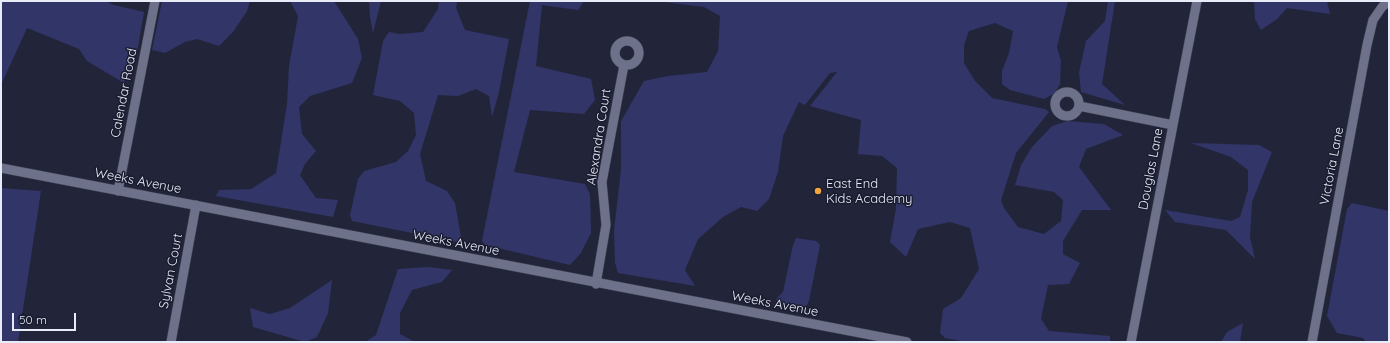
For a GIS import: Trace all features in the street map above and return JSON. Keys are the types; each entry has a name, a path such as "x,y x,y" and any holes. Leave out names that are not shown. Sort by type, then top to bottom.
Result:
{"street":[{"name":"Calendar Road","path":"118,191 155,1"},
{"name":"Douglas Lane","path":"1131,342 1197,1"},
{"name":"Victoria Lane","path":"1312,342 1367,45 1373,20 1382,7 1389,1"},
{"name":"Alexandra Court","path":"596,284 606,225 602,182 624,65"},
{"path":"1079,106 1173,125"},
{"name":"Weeks Avenue","path":"1,168 596,284 907,342"},
{"name":"Sylvan Court","path":"171,342 196,205"}],"shaded area":[{"path":"1,1 105,1 114,5 144,12 137,53 124,83 87,61 79,49 27,28 1,85"},
{"path":"162,1 250,1 247,11 233,32 219,46 197,39 185,42 165,53 152,50"},
{"path":"290,1 334,1 358,39 362,58 352,83 310,96 299,107 302,134 316,151 305,164 300,175 316,198 338,200 333,217 216,196 219,190 251,189 276,173 287,104 289,66 298,16"},
{"path":"369,1 381,1 373,33 370,17"},
{"path":"439,1 457,1 456,8 465,30 509,39 499,92 492,117 489,96 476,89 458,96 438,95 420,154 426,181 447,191 455,203 462,243 352,221 350,215 358,179 364,171 396,162 408,151 416,135 414,113 400,101 373,95 383,41 389,32 400,34 423,32 438,9"},
{"path":"530,1 584,1 578,10 542,5 536,66 591,79 595,100 584,114 530,110 514,172 585,184 590,194 591,233 581,253 570,265 485,245 482,241"},
{"path":"656,1 1068,1 1057,47 1061,61 1060,84 1055,93 1044,99 1010,90 1002,84 1002,71 1009,53 1013,31 995,23 969,31 964,45 964,63 975,81 992,98 1045,109 1049,112 1016,153 1001,200 1004,208 1018,227 1044,234 1061,221 1063,200 1054,192 1015,185 1021,165 1032,147 1052,126 1068,121 1104,124 1123,135 1086,149 1079,167 1111,210 1082,210 1063,241 1063,254 1080,263 1069,284 1048,285 1041,319 1049,331 1110,336 1110,342 967,342 945,338 940,333 943,309 961,298 979,269 970,228 950,222 918,229 906,257 890,242 896,209 897,168 882,156 858,154 861,120 810,106 837,72 830,73 805,105 799,102 783,136 778,172 769,199 757,211 741,207 723,217 698,239 685,270 695,286 618,273 615,263 614,231 621,169 621,121 644,81 668,76 707,72 718,51 720,16 704,7"},
{"path":"1108,1 1115,1 1102,84 1125,105 1081,92 1079,72 1086,41 1105,21"},
{"path":"1254,1 1327,1 1330,14 1287,8 1277,19 1261,30 1255,19"},
{"path":"1191,143 1259,145 1272,152 1252,202 1250,237 1255,259 1226,230 1175,222 1165,210 1231,221 1240,217 1248,190 1248,170 1231,157"},
{"path":"1,188 41,191 18,342 1,342"},
{"path":"1352,203 1389,211 1389,342 1366,342 1363,338 1337,333 1327,316 1347,209"},
{"path":"796,238 816,241 820,245 809,301 804,311 779,305 776,299 783,292 793,245"},
{"path":"428,267 452,270 442,282 412,290 400,313 400,334 415,342 365,342 376,335 398,269"},
{"path":"332,280 328,313 317,337 305,342 253,327 250,308 270,314 290,308"},
{"path":"1243,323 1240,342 1221,342 1227,332"}],"place":[{"name":"East End Kids Academy","path":"818,191"}]}
